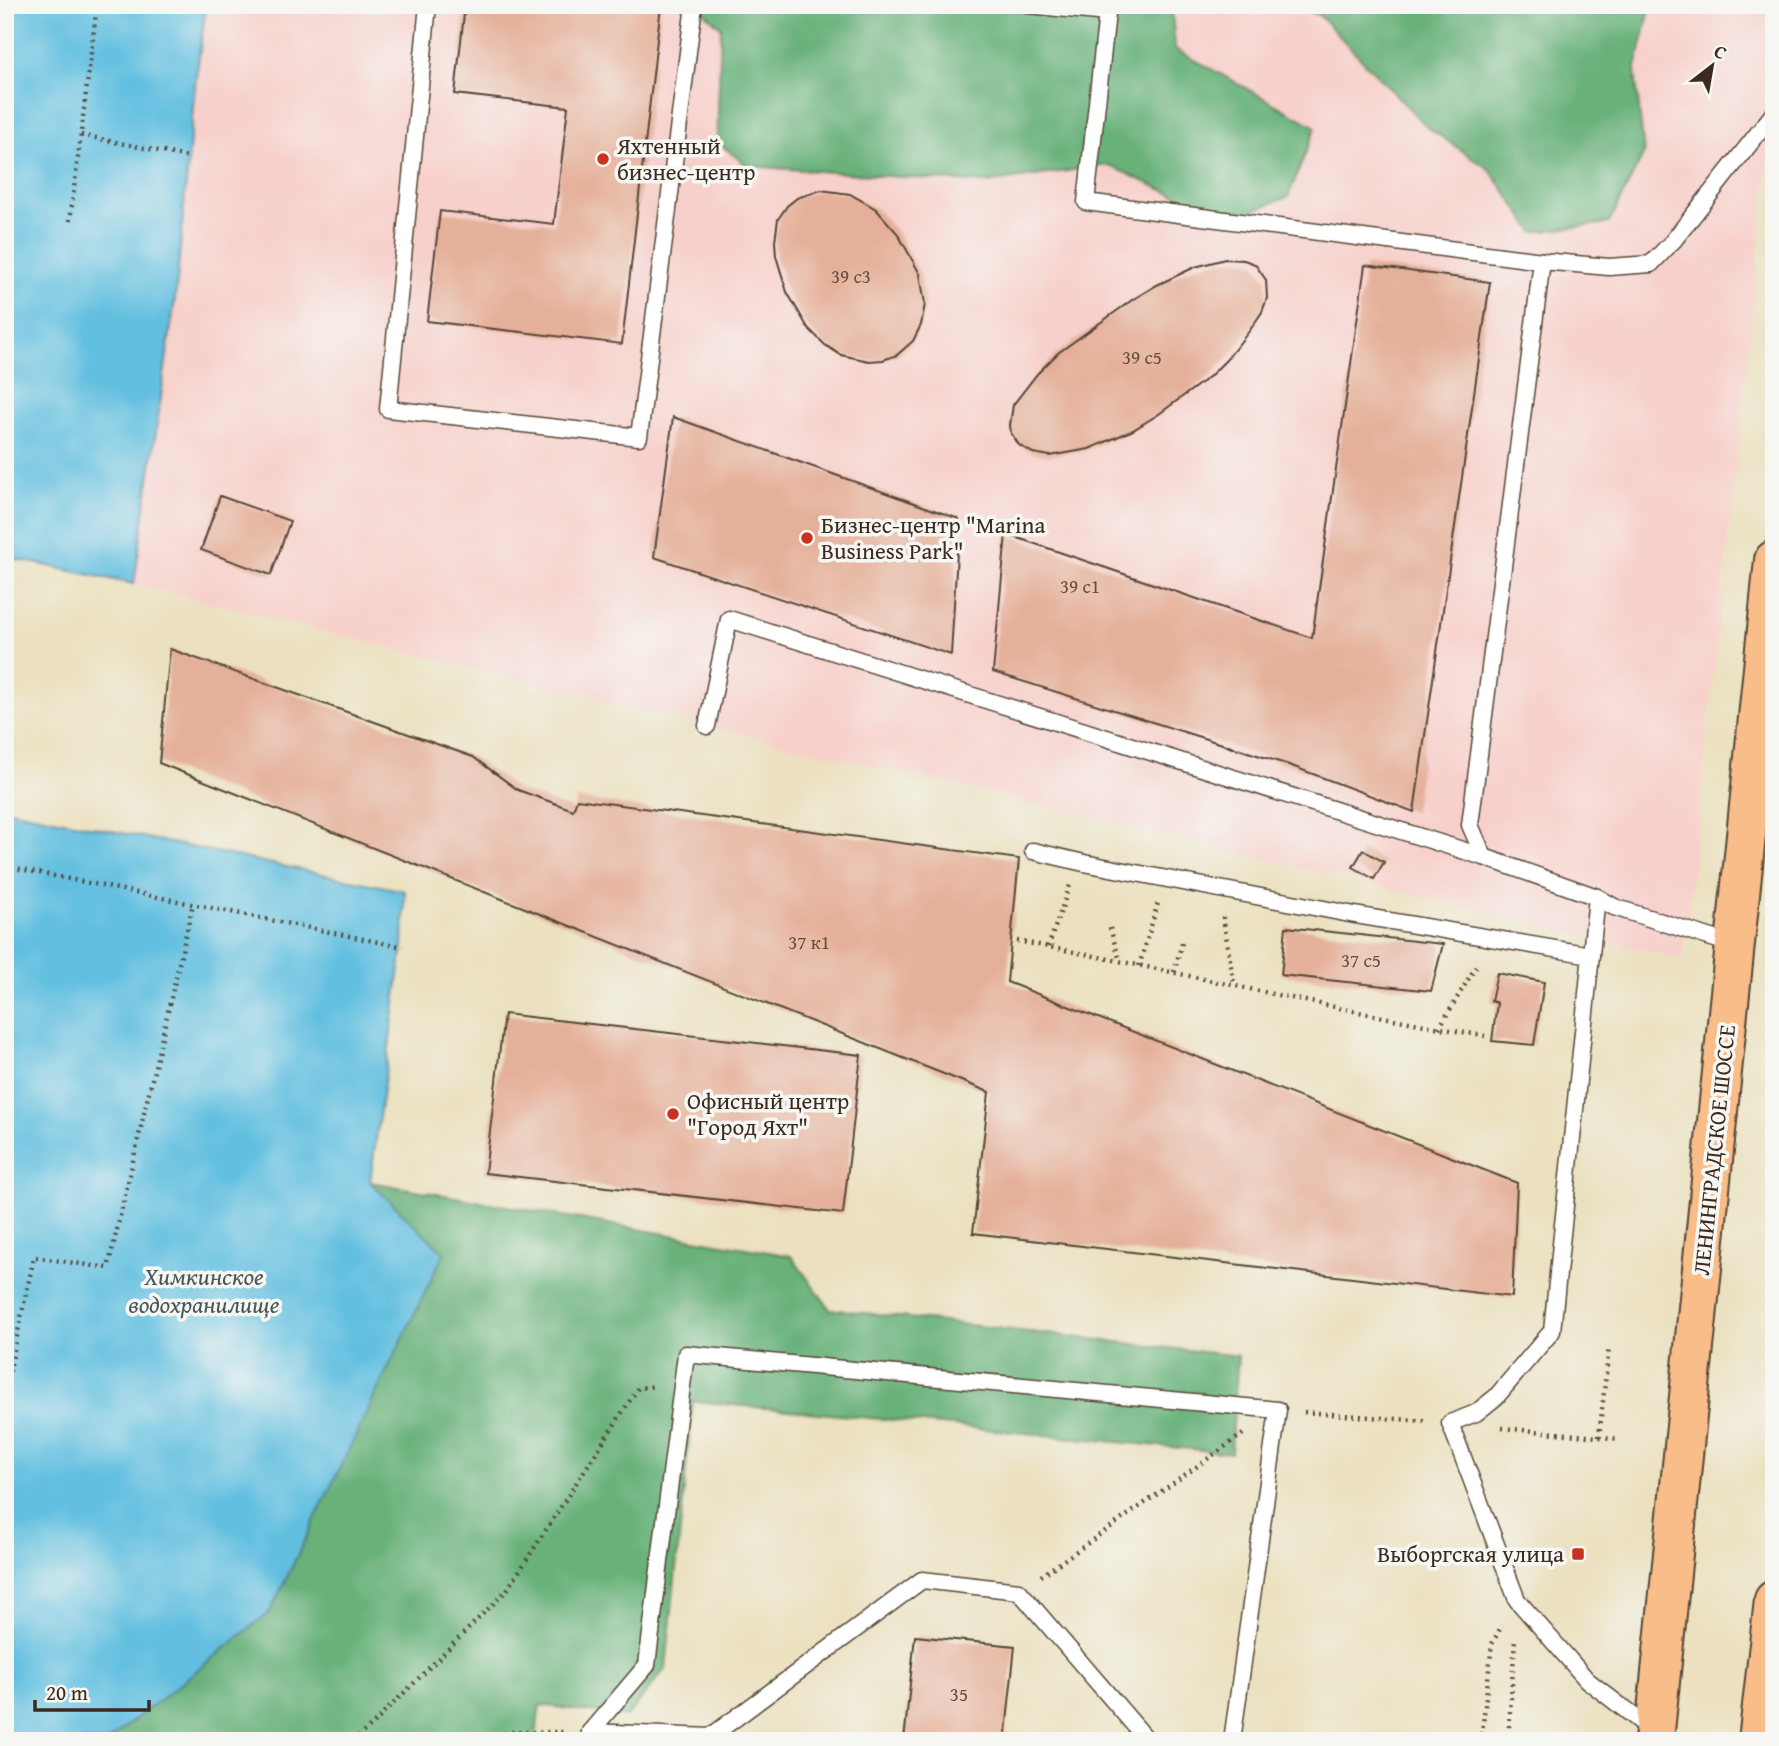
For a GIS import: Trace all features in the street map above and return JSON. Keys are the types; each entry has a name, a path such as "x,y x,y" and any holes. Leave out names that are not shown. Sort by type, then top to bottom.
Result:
{"main road":[{"name":"ЛЕНИНГРАДСКОЕ ШОССЕ","path":"1654,1737 1774,560"},
{"path":"1758,1741 1774,1600"}],"lane":[{"path":"428,5 388,409 639,437 694,5"},
{"path":"1029,5 1108,9 1086,202 1542,261 1609,267 1651,264 1673,241 1774,113"},
{"path":"1484,857 1470,825 1542,261"},
{"path":"707,726 729,619 1484,857 1597,897 1614,907 1734,945"},
{"path":"1033,851 1368,918 1591,955"},
{"path":"1597,897 1552,1331 1496,1397 1476,1413 1450,1423 1517,1600 1587,1680 1654,1737"},
{"path":"590,1736 647,1665 686,1354 1278,1410 1232,1741"},
{"path":"590,1736 710,1737 922,1580 1019,1591 1148,1741"}],"path":[{"path":"69,221 97,5"},
{"path":"81,135 188,157"},
{"path":"5,866 403,947"},
{"path":"1048,947 1074,873"},
{"path":"1139,965 1158,902"},
{"path":"5,1392 34,1257 108,1268 193,904"},
{"path":"1222,913 1234,985"},
{"path":"1110,928 1119,961"},
{"path":"1017,941 1364,1014 1485,1036"},
{"path":"1174,972 1182,943"},
{"path":"1439,1028 1480,961"},
{"path":"1609,1348 1599,1437 1620,1439"},
{"path":"352,1741 371,1726 507,1590 638,1388 682,1383"},
{"path":"1019,1591 1278,1410"},
{"path":"1480,1741 1492,1644 1517,1600"},
{"path":"1508,1741 1517,1600"},
{"path":"485,1741 508,1732 590,1736"}],"shaded area":[{"path":"206,5 1774,5 1774,109 1683,959 707,726 134,584 176,292 195,85"}],"green space":[{"path":"696,5 975,5 1069,19 1072,5 1180,5 1172,10 1175,49 1316,127 1288,197 1251,211 1212,212 1108,165 986,183 747,166 717,141 721,27"},
{"path":"1288,5 1651,5 1635,72 1644,153 1609,223 1534,232 1489,169 1427,127 1319,15"},
{"path":"370,1182 791,1256 830,1309 1238,1356 1231,1453 693,1401 666,1668 627,1717 540,1705 535,1741 108,1741 270,1612 444,1253"}],"water":[{"path":"5,5 206,5 195,85 176,292 134,584 5,557"},
{"name":"Химкинское водохранилище","path":"5,809 405,891 403,947 370,1182 444,1253 270,1612 108,1741 5,1741"}],"building":[{"name":"Яхтенный бизнес-центр","path":"465,5 661,5 622,344 427,321 440,211 554,224 568,107 455,94"},
{"path":"821,190 850,194 876,209 898,234 920,274 925,304 921,325 913,341 897,355 869,361 841,355 825,345 808,328 787,292 776,256 778,219 797,198"},
{"path":"1225,259 1244,260 1255,264 1266,280 1267,298 1262,312 1250,330 1209,377 1133,430 1089,449 1050,456 1033,453 1019,445 1011,433 1013,405 1037,374 1058,353 1157,285 1195,267"},
{"path":"1365,265 1490,282 1414,812 1289,765 993,672 1006,534 1312,638"},
{"name":"Бизнес-центр \"Marina Business Park\"","path":"673,417 959,519 951,655 654,557"},
{"path":"220,496 290,521 271,575 201,550"},
{"path":"170,649 473,757 518,790 573,810 577,799 1019,859 1007,982 1517,1183 1512,1297 973,1233 989,1092 159,763"},
{"path":"1363,850 1384,862 1374,879 1353,867"},
{"path":"1286,927 1443,944 1431,991 1281,975"},
{"path":"1497,973 1544,982 1534,1045 1492,1041 1497,1003 1491,1001"},
{"name":"Офисный центр \"Город Яхт\"","path":"504,1014 861,1055 843,1214 485,1173"},
{"path":"915,1636 1015,1646 1005,1741 904,1741"}],"place":[{"name":"Яхтенный бизнес-центр","path":"603,159"},
{"name":"Бизнес-центр \"Marina Business Park\"","path":"807,538"},
{"name":"Офисный центр \"Город Яхт\"","path":"673,1114"},
{"name":"Выборгская улица","path":"1578,1554"}]}
